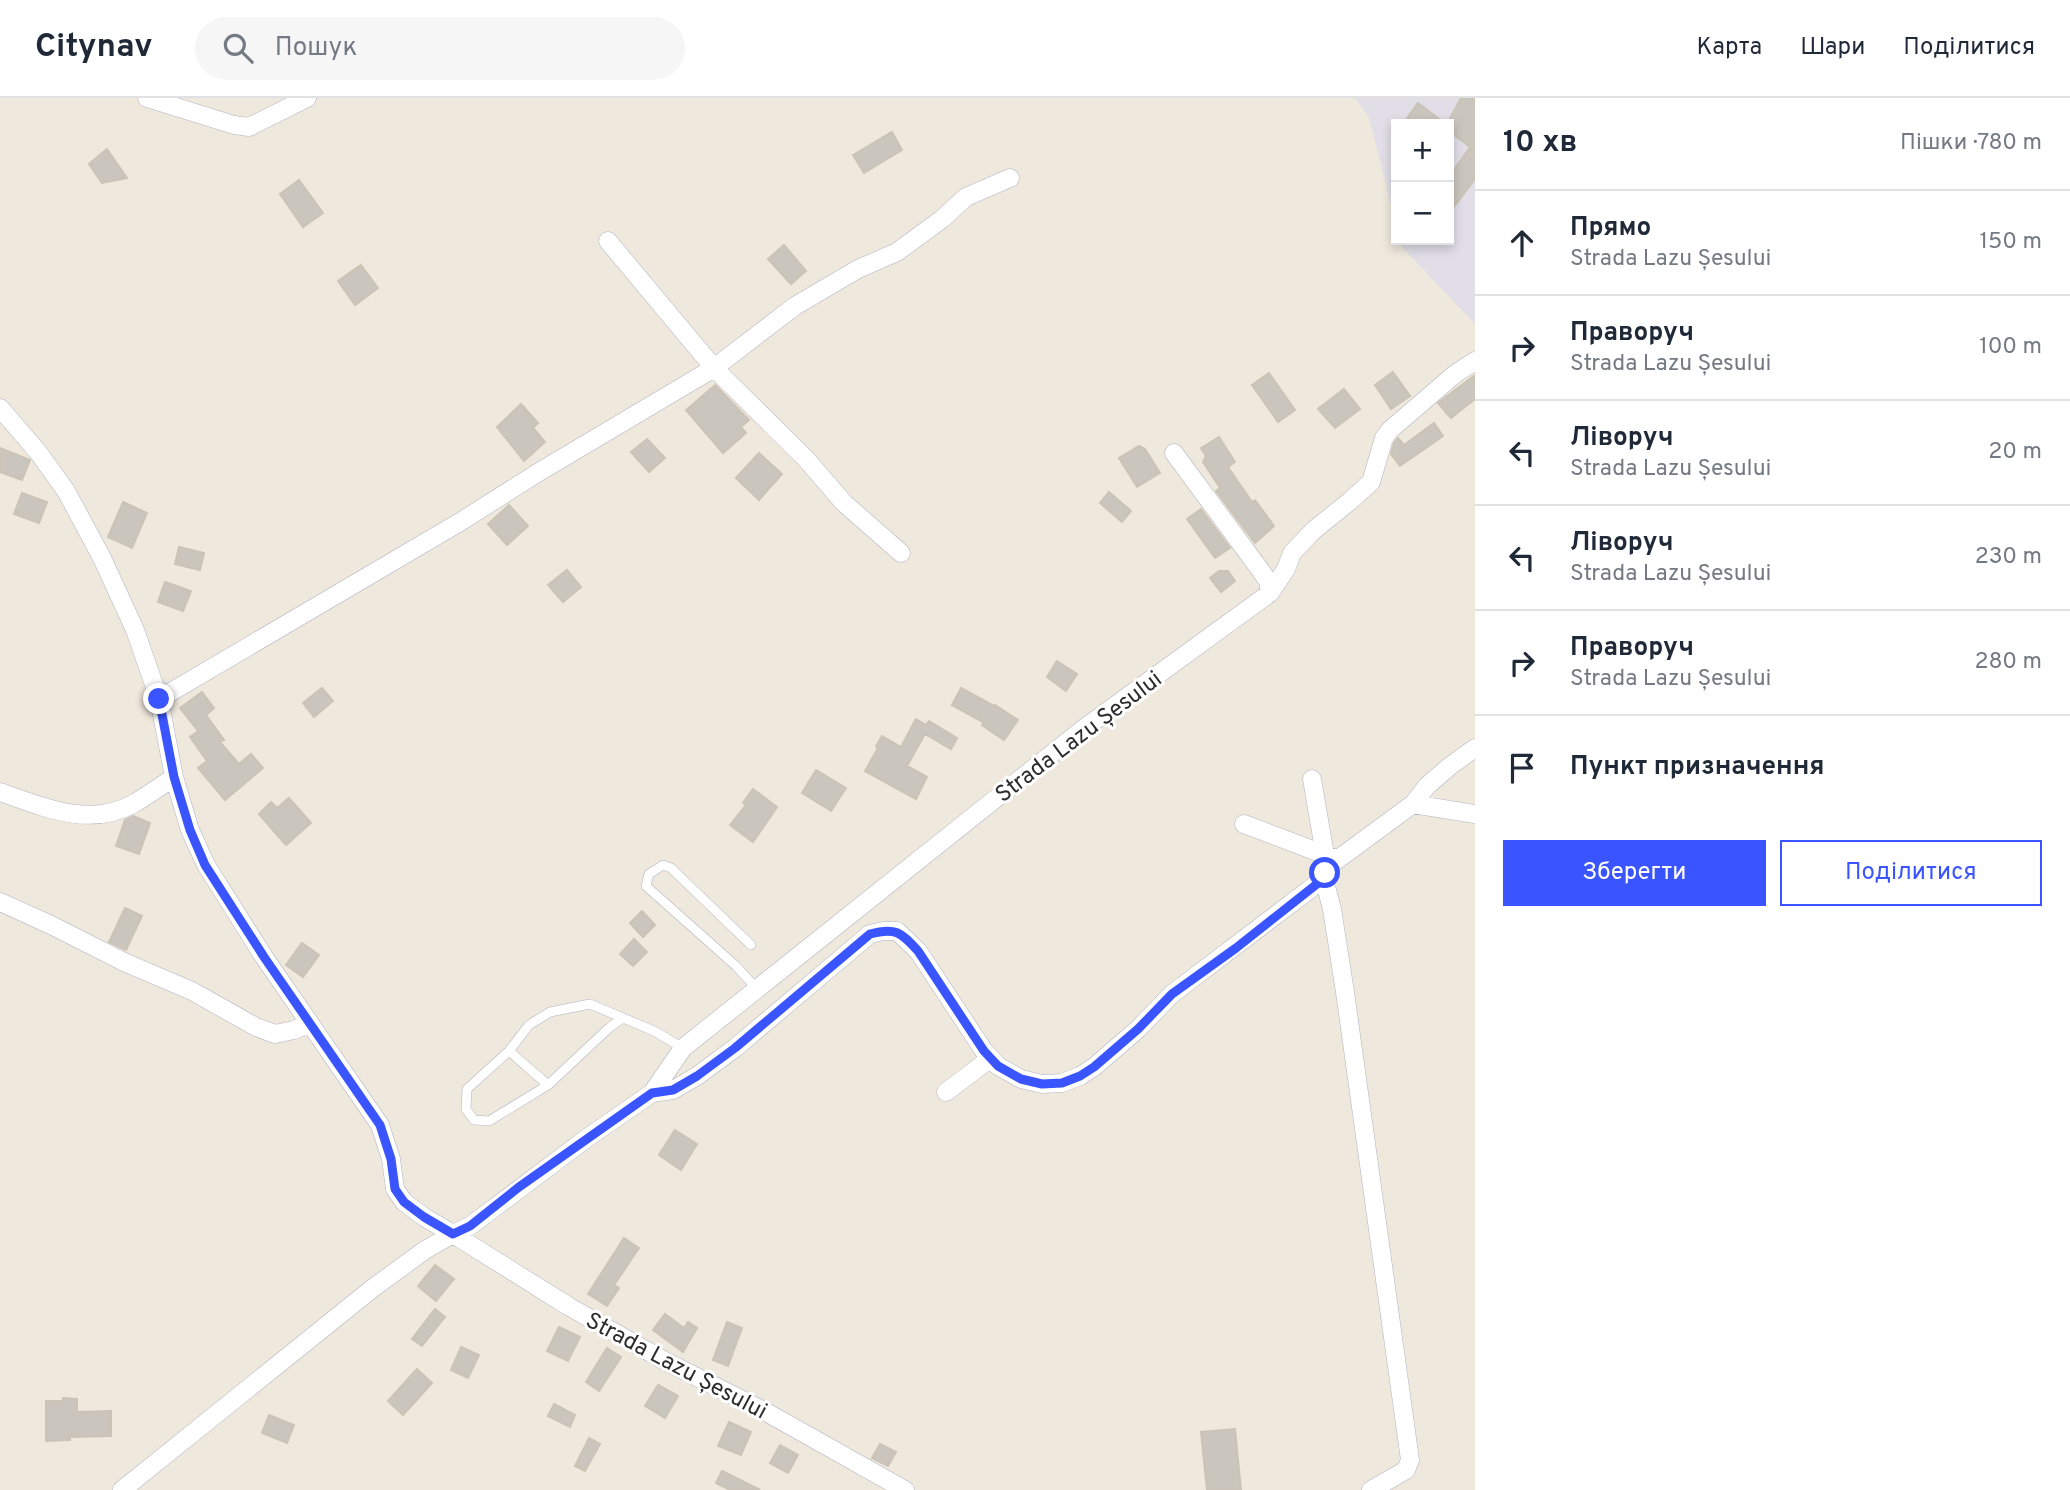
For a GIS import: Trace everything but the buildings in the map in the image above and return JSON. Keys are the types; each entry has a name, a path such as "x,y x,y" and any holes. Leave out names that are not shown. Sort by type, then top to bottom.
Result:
{"street":[{"path":"147,98 234,125 249,127 307,98"},
{"path":"159,699 460,522 714,368 795,306 858,269 897,251 942,219 966,197 1010,178"},
{"path":"608,241 714,368 806,459 844,503 901,553"},
{"name":"Strada Lazu Șesului","path":"122,1490 373,1288 425,1251 470,1226 652,1093 683,1048 1083,729 1270,593 1286,569 1292,553 1314,530 1371,482 1384,438 1390,430 1455,374 1475,361"},
{"name":"Strada Lazu Șesului","path":"0,408 38,452 66,491 102,558 135,630 159,699 174,777 190,830 205,865 380,1125 391,1159 395,1189 404,1202 568,1306 905,1490"},
{"path":"1174,453 1261,571 1268,582 1270,593"},
{"name":"Strada Lazu Șesului","path":"652,1093 673,1090 697,1076 735,1048 870,934 883,931 897,931 918,951 984,1051 998,1066 1021,1079 1042,1084 1062,1083 1080,1076 1129,1037 1172,994 1236,948 1322,880 1331,857 1413,804 1427,786 1475,748"},
{"path":"0,792 66,814 103,814 131,805 174,777"},
{"path":"1312,779 1331,857"},
{"path":"1413,804 1475,814"},
{"path":"1244,824 1331,857"},
{"path":"1322,880 1332,909 1345,992 1410,1460 1406,1470 1371,1490"},
{"path":"0,902 124,962 192,991 257,1027 275,1034 309,1023"},
{"path":"946,1092 991,1058"}],"lane":[{"path":"751,945 671,868 663,865 649,874 646,886 736,966 757,989"},
{"path":"623,1018 548,1085 489,1121 474,1120 466,1109 467,1089 509,1051 529,1025 550,1012 590,1004 654,1031 683,1048"},
{"path":"509,1051 548,1085"}],"shaded area":[{"path":"1355,98 1475,98 1475,324 1401,245 1454,245 1454,119 1391,119 1391,204 1369,117"}],"route":[{"path":"159,699 174,777 190,830 205,865 264,957 380,1125 391,1159 395,1189 404,1202 453,1234 470,1226 519,1187 652,1093 673,1090 697,1076 735,1048 870,934 897,931 907,938 984,1051 998,1066 1021,1079 1042,1084 1062,1083 1094,1067 1138,1029 1172,994 1236,948 1322,880 1325,873"}]}
